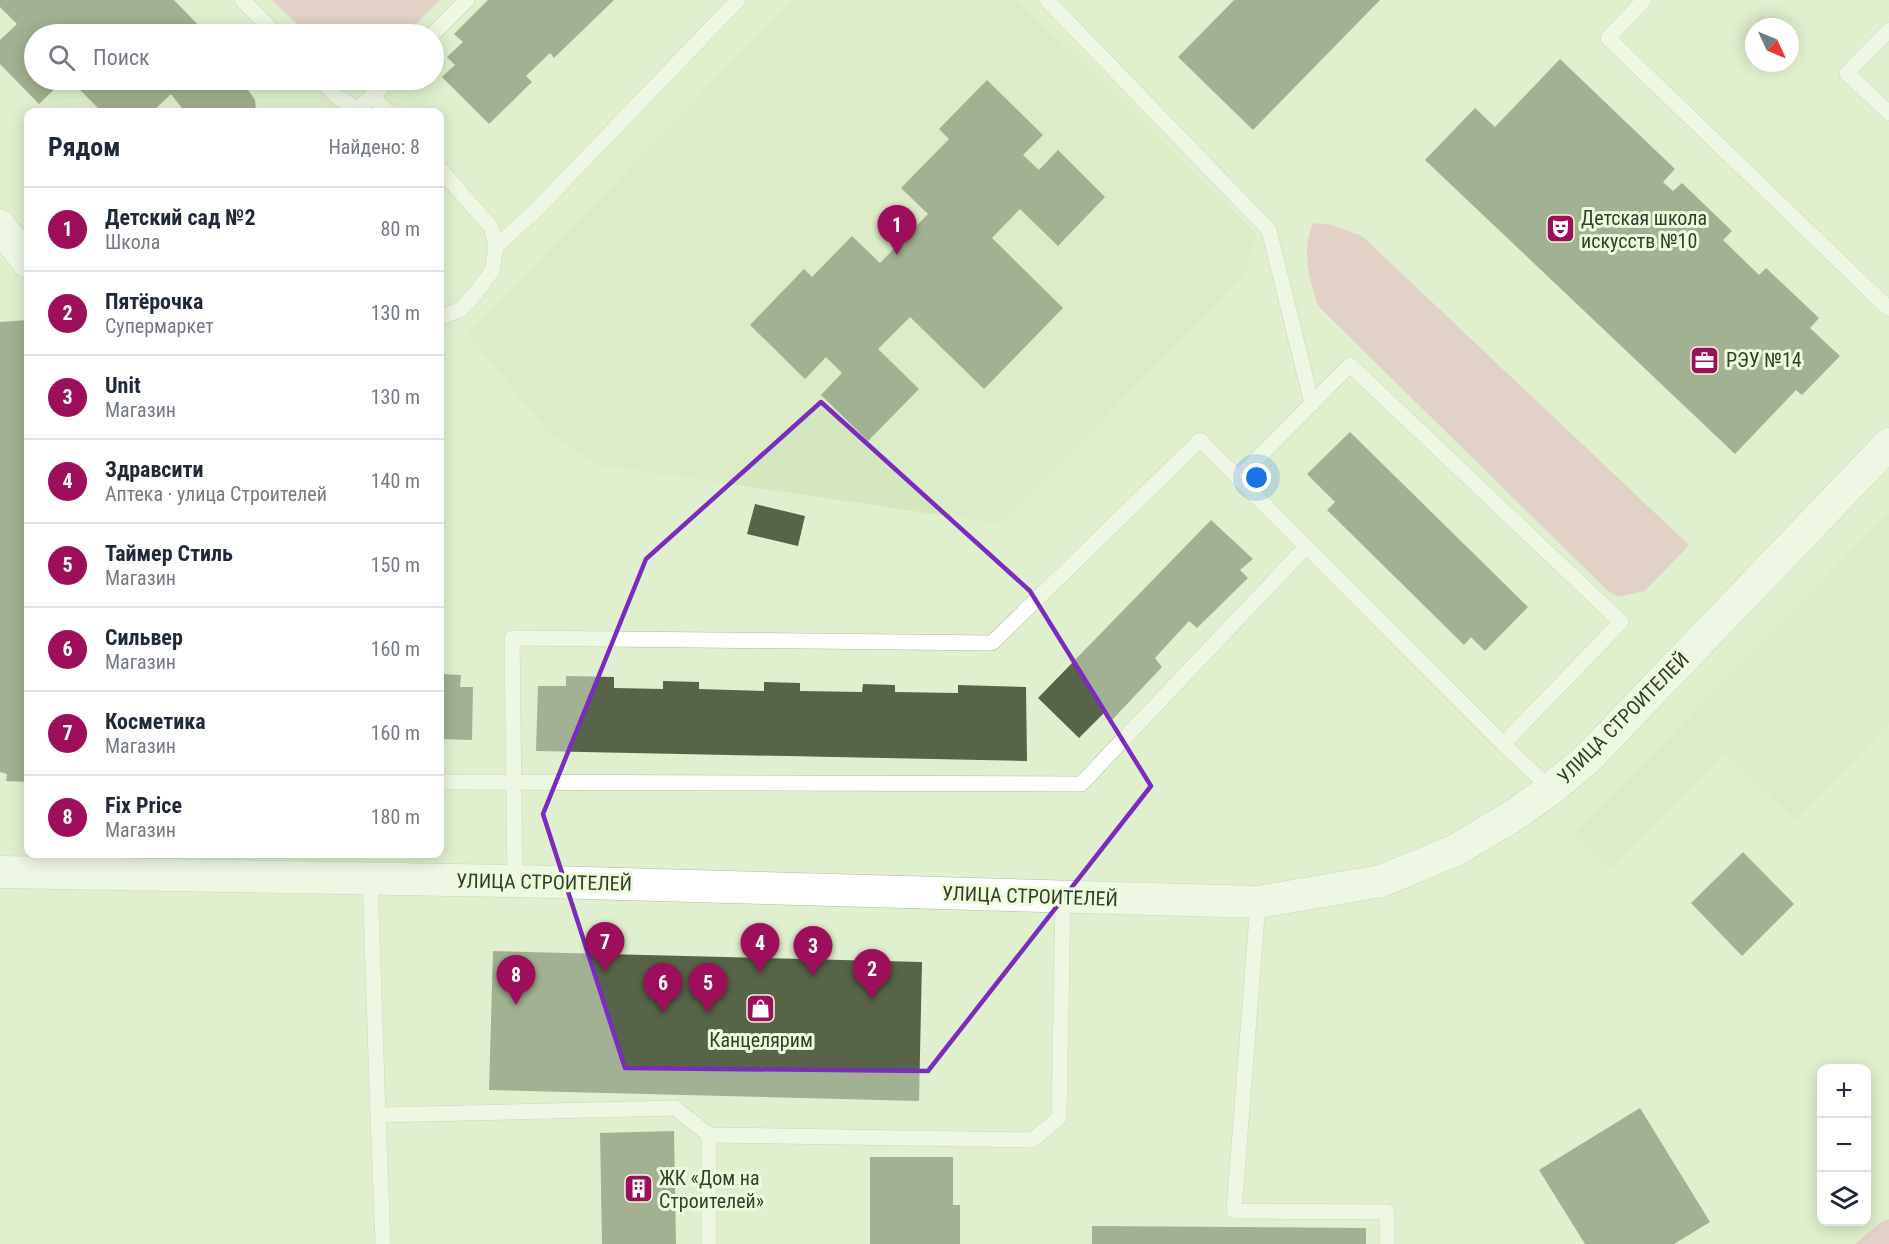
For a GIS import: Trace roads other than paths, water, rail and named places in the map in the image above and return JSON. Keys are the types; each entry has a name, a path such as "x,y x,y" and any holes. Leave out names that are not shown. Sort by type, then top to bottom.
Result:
{"street":[{"path":"0,226 24,257"},
{"name":"УЛИЦА СТРОИТЕЛЕЙ","path":"0,872 100,860 370,878 1258,902 1381,881 1456,850 1513,816 1587,759 1889,444"}],"lane":[{"path":"242,0 266,24"},
{"path":"443,24 467,0"},
{"path":"496,247 536,210 738,0"},
{"path":"1047,0 1269,230 1312,404"},
{"path":"1644,0 1608,38 1889,309"},
{"path":"1889,30 1847,73 1889,112"},
{"path":"330,90 337,97 356,108"},
{"path":"359,108 378,90"},
{"path":"372,96 384,108"},
{"path":"444,174 490,227 496,247 492,271 476,293 460,310 444,316"},
{"path":"1238,478 1350,366 1621,622 1503,744"},
{"path":"515,881 512,638 992,643 1200,440 1503,744 1551,789"},
{"path":"444,782 1081,784 1306,547"},
{"path":"370,878 383,1244"},
{"path":"378,1115 675,1108 709,1135 1032,1140 1059,1118 1063,897"},
{"path":"1258,902 1234,1211 1387,1212 1387,1244"},
{"path":"709,1135 709,1244"}],"place":[{"name":"Детская школа искусств №10","path":"1560,229"},
{"name":"Детский сад №2","path":"897,255"},
{"name":"РЭУ №14","path":"1705,360"},
{"name":"Косметика","path":"605,972"},
{"name":"Здравсити","path":"760,973"},
{"name":"Unit","path":"813,976"},
{"name":"Пятёрочка","path":"872,999"},
{"name":"Fix Price","path":"516,1005"},
{"name":"Канцелярим","path":"761,1009"},
{"name":"Сильвер","path":"663,1013"},
{"name":"Таймер Стиль","path":"708,1013"},
{"name":"ЖК «Дом на Строителей»","path":"638,1189"}]}
